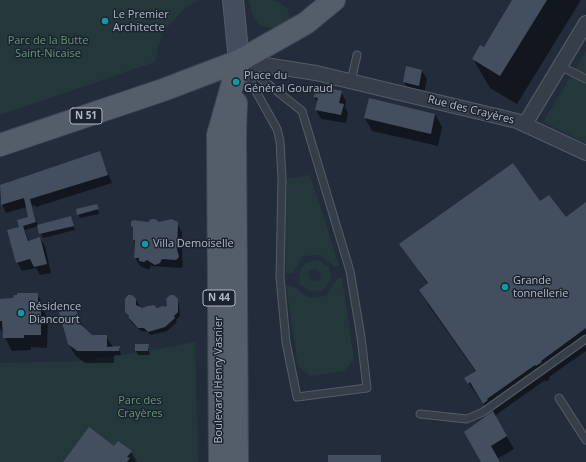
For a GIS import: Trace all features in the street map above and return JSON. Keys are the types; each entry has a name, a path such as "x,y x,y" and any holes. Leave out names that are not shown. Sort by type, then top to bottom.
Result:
{"main road":[{"name":"Boulevard Henry Vasnier","path":"233,0 239,61 234,131 237,462"},
{"name":"N 51","path":"0,145 163,90 239,61 312,18 334,0"},
{"name":"Boulevard Henry Vasnier","path":"220,462 218,135 239,61"}],"street":[{"path":"525,124 586,23"},
{"name":"Rue des Crayères","path":"239,61 316,73 525,124 586,153"}],"lane":[{"path":"351,81 357,55"},
{"path":"239,61 302,111 350,271 361,337 367,388 297,397 286,342 280,277 282,179 280,141 277,129 239,61"},
{"path":"560,66 586,79"},
{"path":"420,414 467,419 483,412 586,339"},
{"path":"559,398 586,440"}],"green space":[{"name":"Parc de la Butte Saint-Nicaise","path":"0,0 198,0 184,9 165,30 158,46 155,62 0,115"},
{"path":"249,0 273,0 280,3 288,9 290,20 274,28 260,25 253,16"},
{"path":"586,51 586,143 543,122"},
{"path":"310,175 339,265 335,267 320,255 303,256 293,273 286,273 284,179"},
{"path":"317,260 329,267 331,279 323,290 311,292 300,284 299,273 305,263","holes":["315,269 320,272 321,276 318,281 313,281 309,278 308,274 310,270"]},
{"path":"338,278 342,278 354,359 344,371 310,376 298,366 286,286 293,286 309,298 326,296"},
{"name":"Parc des Crayères","path":"195,342 198,462 0,462 0,363 89,361"}],"building":[{"path":"512,0 547,0 500,76 472,59 480,45 484,47"},
{"path":"406,66 422,70 419,86 403,82"},
{"path":"319,86 342,91 339,103 344,104 341,115 315,110 318,98 313,97"},
{"path":"369,98 435,114 431,134 364,118"},
{"path":"100,151 108,175 30,199 36,222 23,226 28,241 40,237 47,264 34,267 30,259 16,263 7,230 19,227 17,220 28,217 24,198 1,205 0,185"},
{"name":"Grande tonnellerie","path":"513,163 540,201 549,195 566,217 586,202 586,328 541,361 542,362 536,366 535,365 487,399 488,400 483,404 470,382 468,384 464,378 476,371 419,290 428,283 399,244"},
{"path":"97,204 99,209 77,215 76,209"},
{"path":"71,216 74,226 39,234 37,225"},
{"name":"Villa Demoiselle","path":"151,219 155,219 159,222 172,219 178,222 177,249 179,257 176,260 162,259 160,263 155,265 147,260 144,262 139,261 139,258 134,258 135,240 133,240 133,227 131,226 131,222 133,220 148,222"},
{"name":"Résidence Diancourt","path":"17,293 38,293 38,305 41,305 41,335 24,335 24,338 3,338 2,321 0,321 0,299 13,298 14,295 17,295"},
{"path":"128,295 132,295 136,299 136,305 142,308 154,305 157,308 167,306 166,299 170,295 174,295 178,299 178,312 174,316 175,318 165,327 148,332 144,328 138,328 125,312 125,299"},
{"path":"76,308 79,323 92,335 107,335 107,347 120,346 119,351 77,351 68,344 59,312"},
{"path":"135,344 149,344 148,351 135,351"},
{"path":"493,411 507,436 491,446 500,462 481,462 464,432"},
{"path":"89,427 114,446 118,441 132,451 127,457 130,458 127,462 63,462"},
{"path":"328,455 381,455 381,462 328,462"}],"place":[{"name":"Le Premier Architecte","path":"105,21"},
{"name":"Place du Général Gouraud","path":"236,82"},
{"name":"Villa Demoiselle","path":"145,244"},
{"name":"Grande tonnellerie","path":"505,287"},
{"name":"Résidence Diancourt","path":"21,313"}]}
